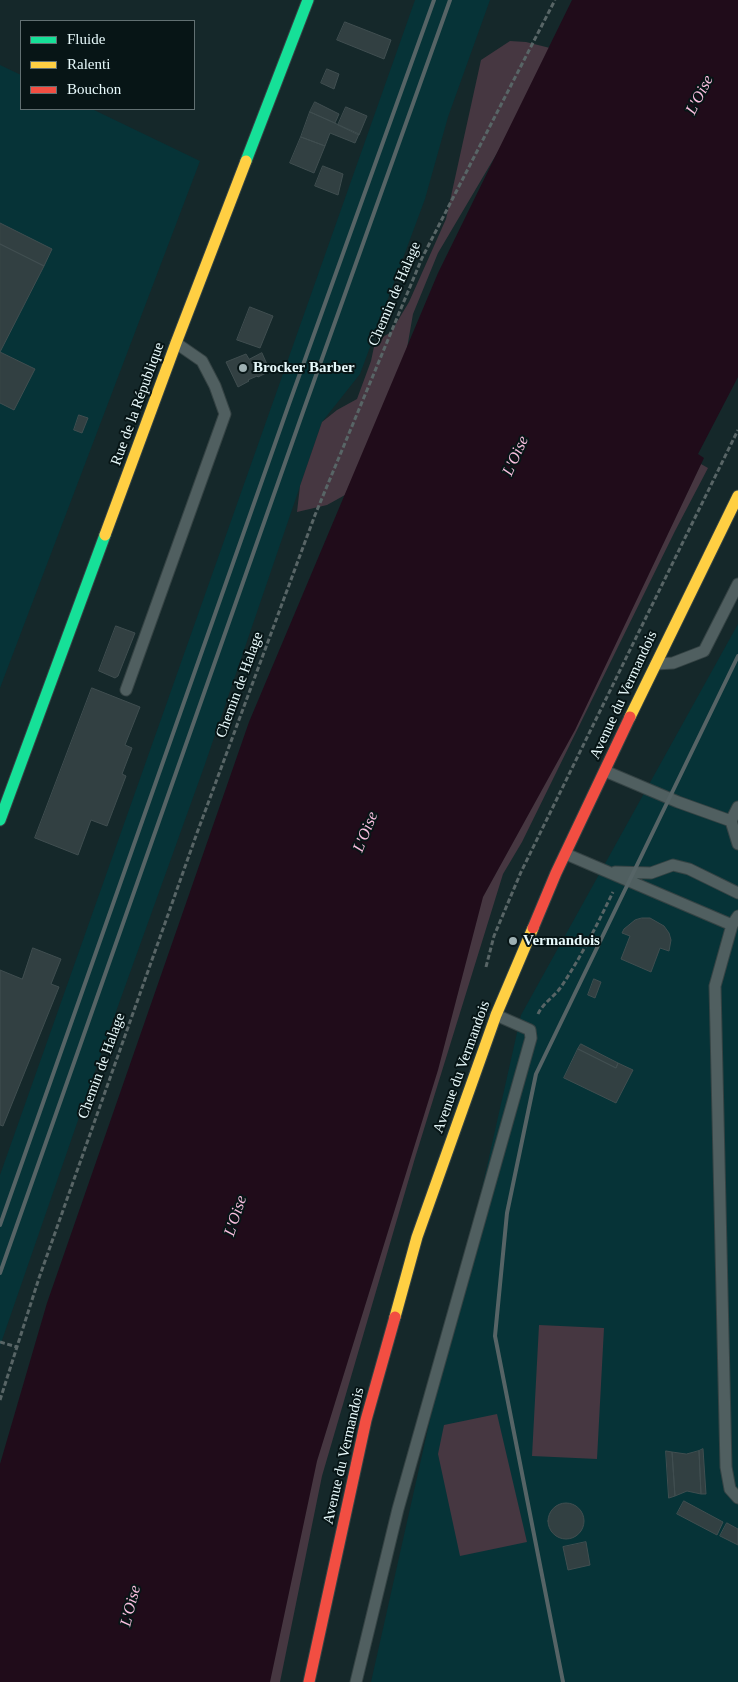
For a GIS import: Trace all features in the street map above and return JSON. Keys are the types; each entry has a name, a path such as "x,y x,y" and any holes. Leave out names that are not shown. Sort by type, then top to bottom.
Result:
{"street":[{"name":"Rue de la République","path":"0,820 176,343 308,0"},
{"name":"Avenue du Vermandois","path":"309,1682 366,1420 414,1246 496,1016 566,854 655,664 738,496"}],"lane":[{"path":"126,690 225,414 215,386 202,361 176,343"},
{"path":"655,664 673,663 704,651 738,584"},
{"path":"605,771 678,802 731,821"},
{"path":"738,807 731,821 738,844"},
{"path":"566,854 621,878 735,921 715,986 726,1467 730,1489 738,1498"},
{"path":"608,872 651,873 673,865 689,869 738,893"},
{"path":"356,1682 398,1509 532,1038 530,1030 496,1016"}],"path":[{"name":"Chemin de Halage","path":"0,1400 39,1278 197,833 315,515 422,258 555,0"},
{"path":"530,1030 541,1009 559,989 590,940 621,878"},
{"path":"0,1342 17,1347"}],"shaded area":[{"path":"415,0 490,0 448,117 425,199 360,374 322,422 204,767 104,1045 0,1346 0,1175"},
{"path":"510,41 526,42 558,50 438,253 413,314 403,371 345,495 327,505 297,512 300,486 322,422 337,410 357,399 371,361 375,342 391,332 409,302 446,219 481,60"},
{"path":"0,65 20,75 20,110 94,110 200,161 0,688"},
{"path":"701,464 708,468 522,842 503,874 415,1158 322,1476 280,1682 260,1682 297,1483 490,869 686,468"},
{"path":"738,624 738,1682 371,1682 521,1015"},
{"path":"539,1325 604,1328 597,1459 532,1456"},
{"path":"497,1414 527,1542 460,1556 438,1454 444,1425"}],"water":[{"name":"L'Oise","path":"572,0 738,0 738,377 698,454 704,458 575,730 483,897 438,1070 317,1461 270,1682 0,1682 0,1464 47,1303 249,722 438,273"}],"building":[{"path":"345,22 391,40 384,59 337,40"},
{"path":"327,69 339,74 334,89 321,83"},
{"path":"315,102 339,114 335,123 310,112"},
{"path":"346,107 367,116 359,135 338,125"},
{"path":"310,112 359,134 355,143 330,133 325,146 301,137"},
{"path":"301,137 325,146 314,173 290,163"},
{"path":"323,166 343,174 338,195 315,186"},
{"path":"0,223 52,249 44,266 0,244"},
{"path":"0,244 44,266 0,352"},
{"path":"250,307 273,316 260,348 237,340"},
{"path":"0,352 35,369 14,410 0,403"},
{"path":"262,353 270,371 248,380 238,387 226,362 246,354 249,359"},
{"path":"79,415 88,418 82,433 74,430"},
{"path":"116,626 135,633 118,676 115,678 99,671"},
{"path":"92,688 140,707 125,745 132,748 122,774 126,776 107,826 91,820 78,855 35,838"},
{"path":"650,918 664,926 671,940 669,951 660,948 651,972 621,959 630,936 622,933 624,929 635,920"},
{"path":"33,948 61,959 51,984 59,987 3,1126 0,1125 0,970 22,979"},
{"path":"594,979 601,982 595,998 588,995"},
{"path":"581,1044 618,1063 616,1068 578,1049"},
{"path":"578,1049 616,1068 618,1063 633,1070 616,1103 564,1078"},
{"path":"703,1449 706,1494 701,1494 699,1451"},
{"path":"666,1451 672,1452 675,1496 669,1498"},
{"path":"699,1451 701,1494 687,1491 675,1496 672,1452 686,1454"},
{"path":"684,1501 723,1522 717,1535 677,1514"},
{"path":"566,1503 573,1504 579,1508 583,1514 583,1528 579,1534 573,1538 566,1539 559,1538 553,1534 549,1528 548,1521 549,1514 553,1508 559,1504"},
{"path":"727,1523 738,1529 738,1545 720,1536"},
{"path":"586,1542 590,1565 568,1570 563,1547"}],"railway":[{"path":"0,1225 289,404 434,0"},
{"path":"0,1273 450,0"},
{"path":"563,1682 495,1336 507,1213 536,1074 738,656"}],"traffic: fast":[{"path":"246,161 308,0"},
{"path":"0,820 105,535"}],"traffic: slow":[{"path":"105,535 246,161"},
{"path":"630,717 738,496"},
{"path":"395,1317 417,1237 496,1015 533,928"}],"traffic: jam":[{"path":"533,928 556,873 630,717"},
{"path":"309,1682 366,1420 395,1317"}],"place":[{"name":"Brocker Barber","path":"243,368"},
{"name":"Vermandois","path":"513,941"}]}
